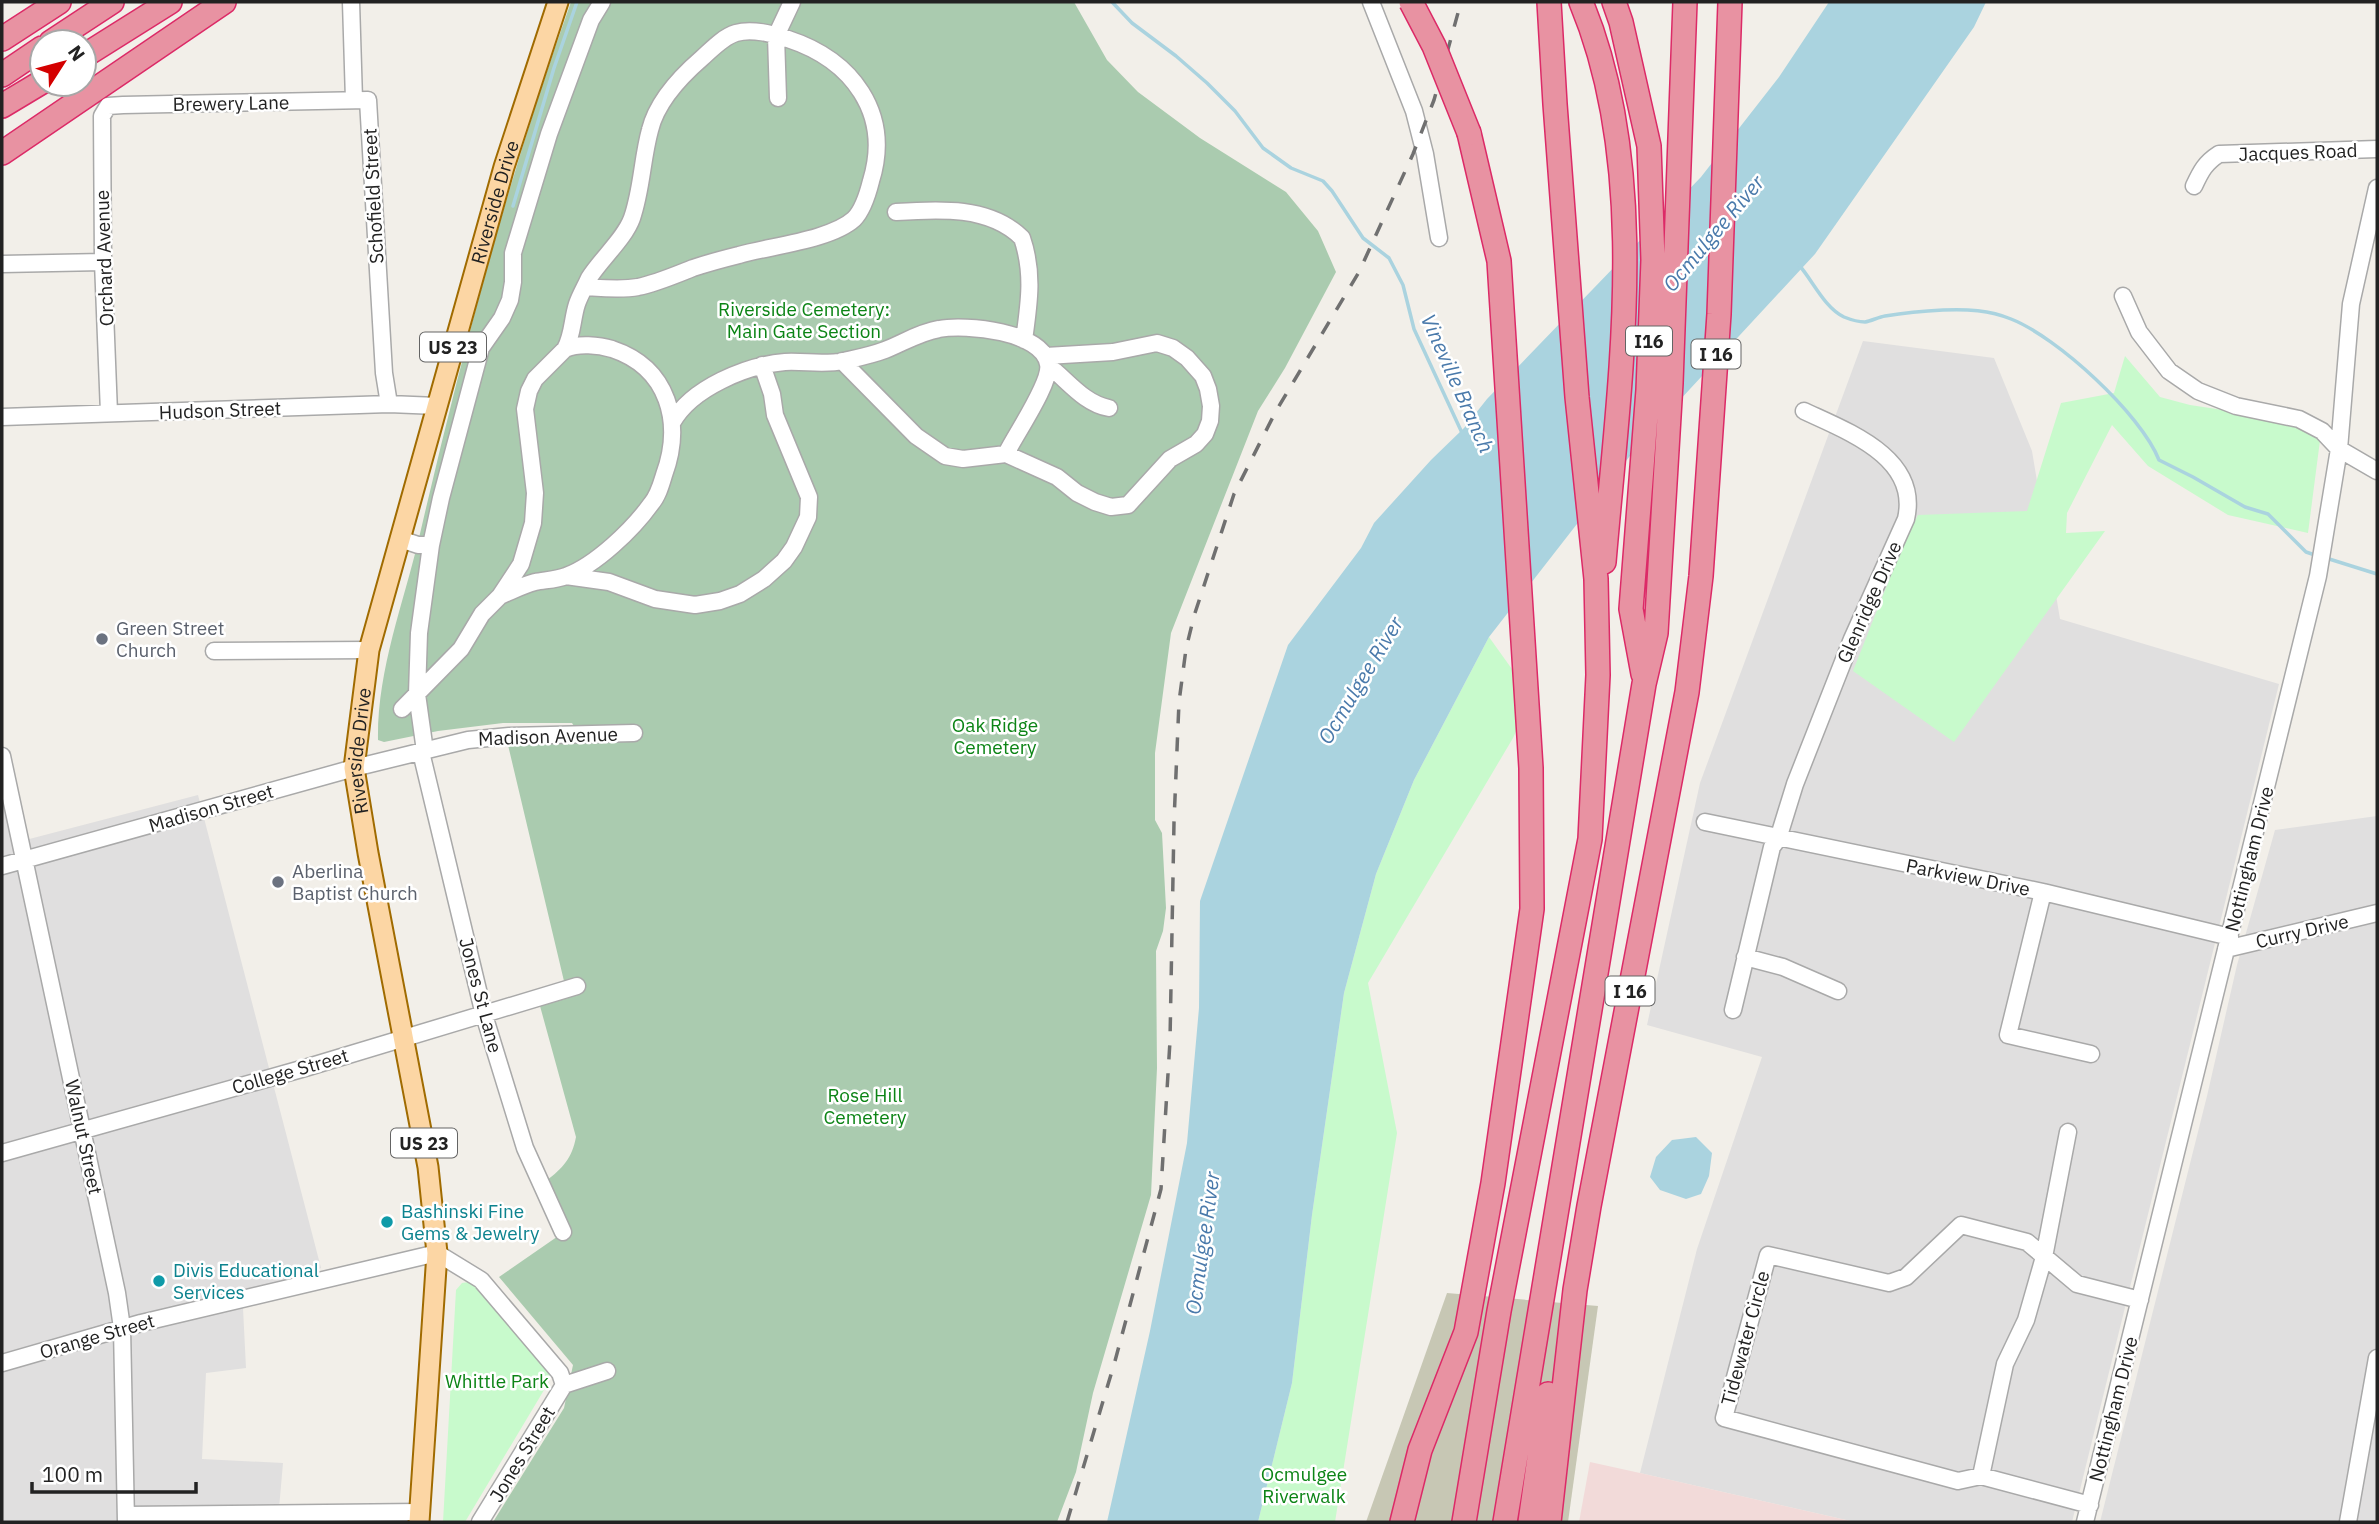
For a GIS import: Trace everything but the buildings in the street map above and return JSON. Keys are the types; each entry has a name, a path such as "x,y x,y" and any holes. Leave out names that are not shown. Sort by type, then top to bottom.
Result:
{"highway":[{"path":"2,39 59,2"},
{"path":"73,28 113,2"},
{"path":"98,47 170,2"},
{"path":"2,153 224,2"},
{"path":"1402,1522 1420,1450 1466,1332 1493,1183 1532,908 1531,768 1499,261 1469,133 1434,46 1411,2"},
{"path":"1549,2 1577,397 1594,554 1599,632"},
{"path":"1464,1522 1499,1311 1590,839 1599,632 1623,333 1624,246 1620,157 1595,38 1581,2"},
{"name":"I16","path":"1505,1522 1644,684 1631,609 1648,390 1653,260 1649,146 1615,2"},
{"path":"1644,684 1656,633 1667,453 1685,2"},
{"name":"I 16","path":"1530,1522 1557,1335 1576,1290 1589,1206 1687,692 1701,576 1718,314 1729,6"},
{"path":"2,75 28,57"},
{"path":"2,107 28,91"},
{"path":"1549,1522 1576,1290"}],"main road":[{"name":"Riverside Drive","path":"420,1517 437,1252 429,1167 354,768 369,650 504,167 558,2"}],"street":[{"name":"Schofield Street","path":"352,2 354,100 368,100 382,346 389,404"},
{"name":"Jones St Lane","path":"563,1232 525,1147 484,1015 423,752 417,694 419,633 431,545 481,348 502,318 510,300 513,253 549,134 592,20 602,2"},
{"path":"778,98 776,36 792,2"},
{"path":"1371,2 1414,111 1425,154 1439,238"},
{"path":"402,709 461,649 482,614 500,596 521,564 533,523 535,493 525,409 529,391 535,379 565,349 585,287 602,258 631,221 642,178 650,127 665,97 699,60 726,37 745,31 776,36 805,46 831,59 855,85 873,117 877,131 878,157 869,189 855,218 828,233 708,263 637,287 585,287"},
{"name":"Brewery Lane","path":"108,106 354,100"},
{"name":"Orchard Avenue","path":"108,106 102,116 103,261 109,413"},
{"name":"Jacques Road","path":"2194,186 2202,168 2219,154 2377,149"},
{"name":"Nottingham Drive","path":"2085,1522 2322,556 2339,449 2351,304 2373,221 2377,188"},
{"path":"896,212 926,210 972,213 995,219 1022,238 1031,273 1024,340"},
{"path":"2,264 103,261"},
{"path":"2123,296 2139,332 2169,371 2198,391 2236,406 2298,419 2322,431 2339,449 2377,471"},
{"path":"672,423 689,401 722,382 762,365 842,361 884,350 941,328 977,328 1037,346 1047,363 1086,399 1098,406 1109,408"},
{"path":"842,361 929,447 946,456 963,459 1006,454 1057,477 1077,493 1111,507 1128,505 1170,460 1196,444 1205,434 1210,421 1208,389 1195,365 1173,348 1157,344 1047,363"},
{"path":"565,349 577,345 604,347 633,358 662,387 672,423 670,457 654,502 634,525 601,554 566,576"},
{"path":"1006,454 1045,384 1047,363"},
{"path":"500,596 535,582 566,576 609,582 655,599 695,605 740,594 764,579 784,561 794,547 808,517 808,497 775,415 772,394 762,365"},
{"path":"665,394 677,401 689,401"},
{"name":"Hudson Street","path":"2,417 389,404 437,406"},
{"name":"Glenridge Drive","path":"1733,1010 1772,847 1778,839 1824,707 1906,519 1909,504 1903,478 1893,463 1850,432 1804,411"},
{"path":"414,491 441,498"},
{"path":"400,539 418,545 431,545"},
{"path":"601,554 609,582"},
{"path":"521,564 535,582"},
{"path":"214,651 369,650"},
{"name":"Madison Avenue","path":"423,752 468,740 509,736 634,733"},
{"name":"Madison Street","path":"2,866 354,768 423,752"},
{"name":"Walnut Street","path":"2,756 83,1131 122,1328 125,1519"},
{"name":"Parkview Drive","path":"1705,822 2043,892 2228,943"},
{"path":"2043,892 2008,1035 2091,1054"},
{"name":"Curry Drive","path":"2228,943 2377,913"},
{"path":"1745,957 1783,967 1838,991"},
{"name":"College Street","path":"2,1153 577,986"},
{"path":"1981,1476 2005,1364 2026,1320 2044,1258 2068,1132"},
{"name":"Tidewater Circle","path":"2090,1505 1981,1476 1958,1482 1724,1418 1768,1255 1889,1283 1906,1277 1961,1225 2026,1242 2077,1284 2140,1300"},
{"name":"Orange Street","path":"2,1363 122,1328 437,1252"},
{"name":"Jones Street","path":"437,1252 481,1280 560,1373 564,1385"},
{"path":"2348,1522 2377,1358"},
{"name":"Jones Street","path":"480,1522 564,1385 607,1371"},
{"path":"125,1519 420,1517"}],"shaded area":[{"path":"1863,341 1994,358 2032,451 2060,619 2279,684 2072,1522 1855,1522 1640,1473 1697,1249 1762,1057 1647,1025 1700,783"},
{"path":"198,795 321,1268 243,1308 246,1368 206,1373 202,1459 283,1463 278,1520 297,1519 297,1522 2,1522 2,797 14,843"},
{"path":"2377,816 2377,1522 2100,1522 2207,1096 2237,965 2275,830"},
{"path":"1447,1293 1598,1306 1568,1522 1366,1522"},
{"path":"1590,1462 1640,1473 1855,1522 1579,1522"}],"green space":[{"path":"571,2 1074,2 1107,60 1138,92 1200,138 1286,192 1318,231 1336,272 1285,368 1258,411 1171,633 1155,753 1155,820 1162,833 1166,908 1163,931 1156,951 1157,1068 1151,1195 1093,1393 1076,1472 1057,1522 493,1522 564,1408 573,1365 499,1277 564,1232 546,1181 566,1162 576,1137 540,1006 568,998 508,745 583,740 572,723 503,723 438,731 384,742 378,740 379,714 386,663 469,335 506,201"},
{"path":"2125,356 2160,397 2190,405 2322,425 2308,533 2228,515 2148,466 2112,425 2067,513 2066,533 2105,531 1954,742 1853,671 1904,542 1918,515 2027,511 2061,403 2114,393"},
{"name":"Ocmulgee Riverwalk","path":"1489,637 1532,697 1513,738 1368,983 1397,1133 1335,1522 1258,1522 1292,1383 1312,1215 1344,993 1376,874 1414,780"},
{"name":"Whittle Park","path":"462,1283 476,1285 550,1372 550,1380 465,1522 443,1522 456,1290"}],"water":[{"name":"Ocmulgee River","path":"1829,2 1986,2 1974,27 1815,254 1640,443 1489,637 1414,780 1376,874 1344,993 1312,1215 1292,1383 1258,1522 1107,1522 1150,1331 1187,1143 1199,1008 1200,901 1288,645 1361,548 1374,523 1464,428 1487,399 1701,177 1779,77"},
{"path":"1696,1137 1712,1153 1709,1176 1701,1194 1686,1199 1660,1190 1650,1177 1656,1157 1672,1140"}],"waterway":[{"path":"513,206 554,68 577,2"},
{"name":"Vineville Branch","path":"1112,2 1132,23 1207,83 1235,111 1263,148 1291,168 1323,181 1363,238 1389,258 1403,285 1414,329 1463,435"},
{"path":"1799,265 1830,307 1844,317 1854,320 1865,322 1907,313 1969,310 2003,316 2030,328 2096,379 2135,421 2159,460 2245,507 2268,514 2306,552 2318,556"},
{"path":"2326,558 2377,574"}],"railway":[{"path":"1067,1522 1115,1361 1161,1189 1170,1041 1179,702 1186,649 1194,616 1234,494 1276,411 1359,272 1413,154 1434,100 1461,2"}],"place":[{"name":"Green Street Church","path":"102,639"},
{"name":"Aberlina Baptist Church","path":"278,882"},
{"name":"Bashinski Fine Gems & Jewelry","path":"387,1222"},
{"name":"Divis Educational Services","path":"159,1281"}],"park label":[{"name":"Riverside Cemetery: Main Gate Section","path":"804,320"},
{"name":"Oak Ridge Cemetery","path":"995,736"},
{"name":"Rose Hill Cemetery","path":"865,1106"}]}
